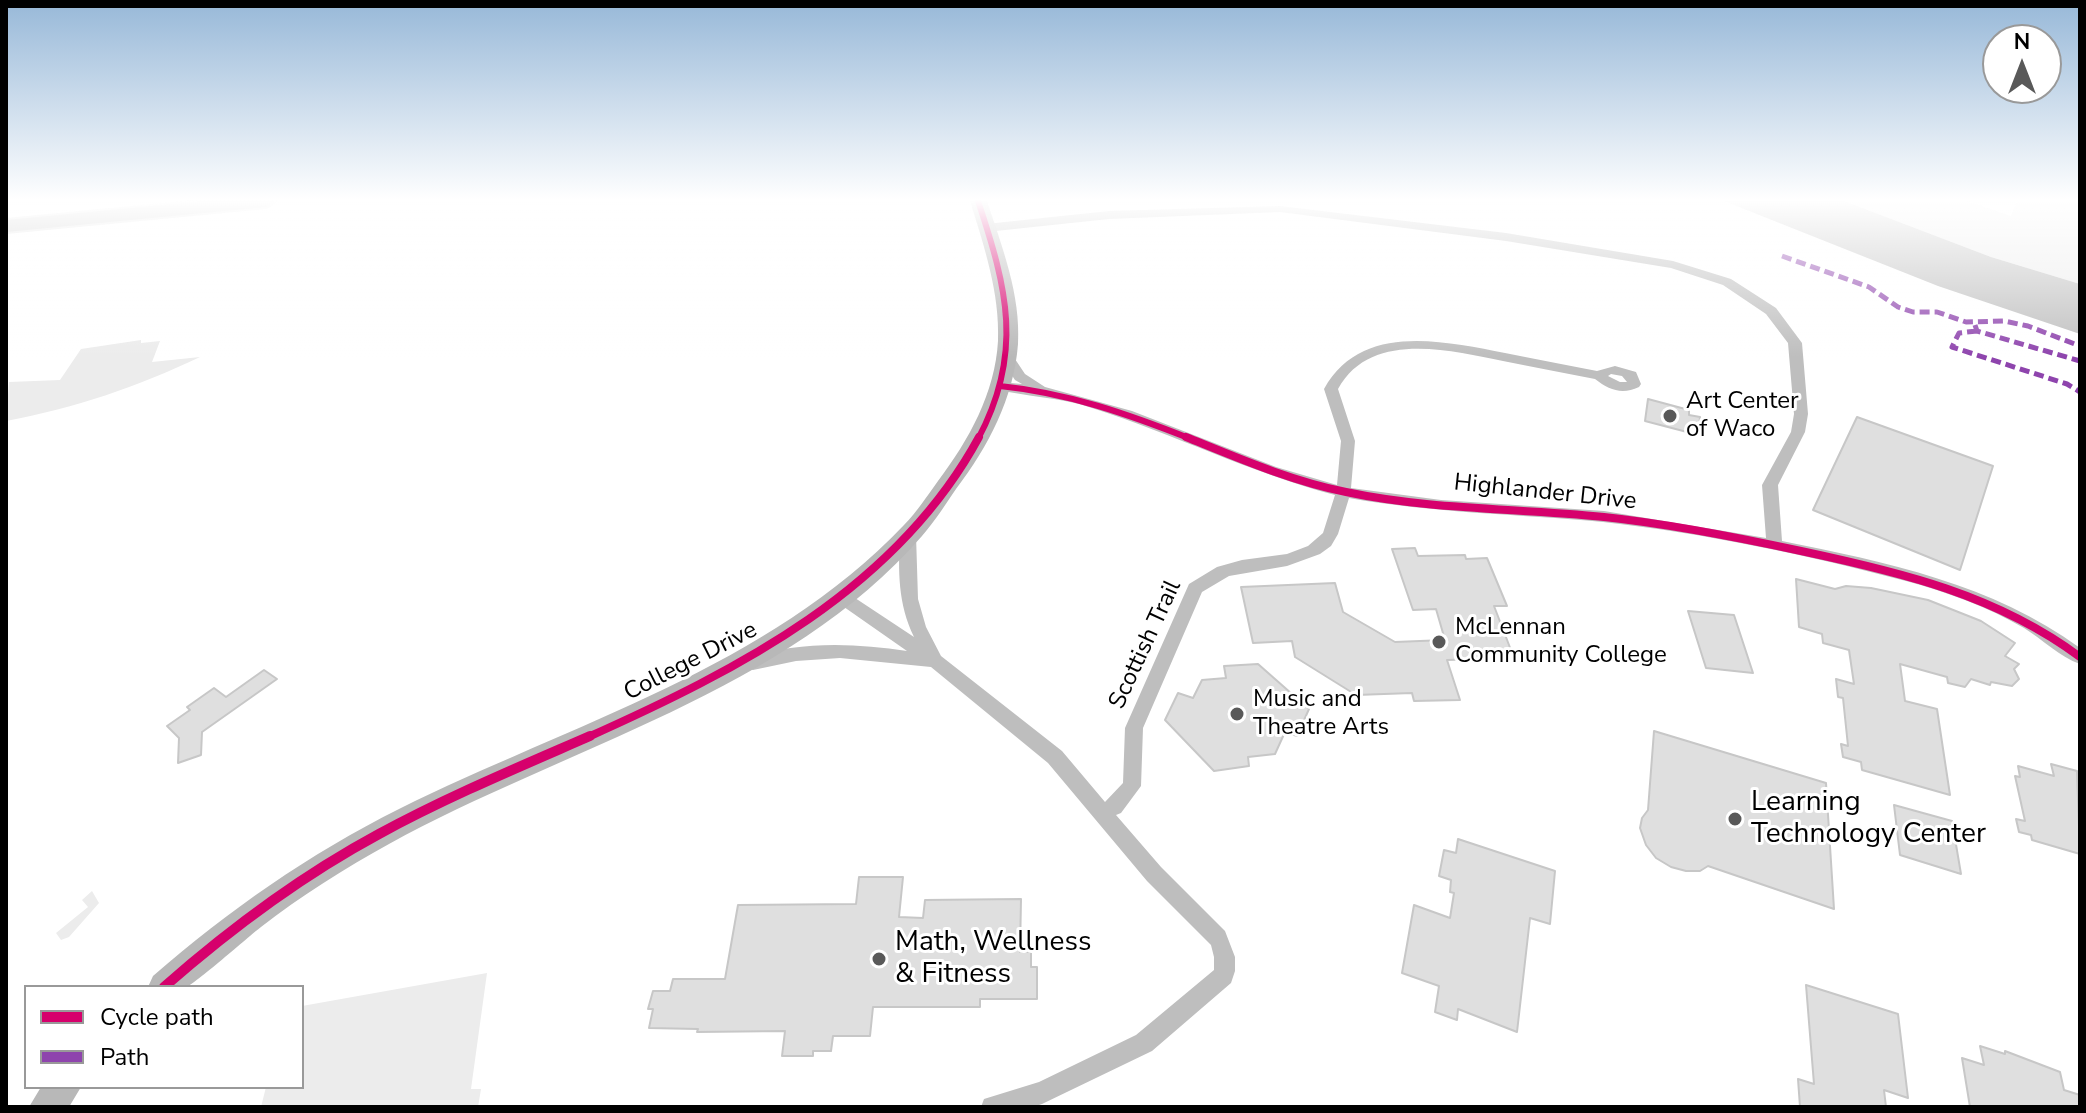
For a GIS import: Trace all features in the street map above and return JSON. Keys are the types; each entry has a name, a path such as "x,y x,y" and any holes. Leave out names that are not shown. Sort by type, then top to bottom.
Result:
{"street":[{"name":"College Drive","path":"166,985 252,915 372,838 721,673 804,623 840,596 908,535 957,474 987,422 1000,386 1006,356 1008,315 1006,294 994,253"},
{"path":"1600,253 1673,265 1727,282 1771,311 1795,343 1801,414 1798,432 1770,485 1774,545"},
{"name":"Scottish Trail","path":"1101,812 1114,807 1132,786 1134,728 1195,588 1206,578 1231,567 1309,553 1324,542 1332,530 1349,459 1347,438 1331,389 1343,369 1358,360 1395,347 1439,344 1599,376"},
{"name":"Highlander Drive","path":"1006,356 1020,377 1055,393 1111,409 1257,468 1342,491 1606,518 1774,545 1933,582 2036,627 2080,657"},
{"name":"Highlander Drive","path":"1000,386 1055,393"},
{"path":"908,535 905,577 908,605 919,635 937,662"},
{"path":"840,596 937,662 1055,757 1154,874 1218,938 1223,948 1226,965 1223,976 1144,1043 1042,1093 992,1107"},
{"path":"721,673 774,656 816,652 873,653 937,662"},
{"path":"46,1107 62,1089"}],"shaded area":[{"path":"1855,253 1980,253 2080,284 2080,334 1938,286"},
{"path":"1980,253 2080,253 2080,284"},
{"path":"141,340 141,343 160,341 152,362 200,357 105,395 6,421 9,382 60,380 81,349"},
{"path":"92,891 99,903 69,937 61,940 56,933 88,907 82,900"},
{"path":"487,973 471,1089 481,1089 478,1107 261,1107 266,1089 304,1089 304,1006"}],"building":[{"name":"Art Center of Waco","path":"1648,399 1689,410 1689,415 1700,417 1699,429 1687,426 1687,432 1645,421"},
{"path":"1857,417 1993,466 1960,570 1813,510"},
{"path":"1415,548 1418,556 1487,558 1507,606 1494,606 1514,658 1447,660 1460,700 1414,701 1412,693 1356,695 1295,657 1292,641 1253,643 1241,587 1335,583 1343,612 1395,642 1445,640 1436,609 1413,610 1392,549"},
{"path":"1796,579 1835,589 1846,586 1871,588 1928,600 1981,621 2015,643 2005,656 2019,664 2014,669 2019,679 2012,686 1991,682 1990,685 1971,679 1965,687 1948,683 1947,677 1900,664 1905,701 1937,709 1950,795 1862,770 1861,762 1843,757 1841,744 1848,746 1843,698 1838,697 1836,679 1854,684 1849,650 1823,643 1822,634 1799,627"},
{"path":"1688,611 1734,615 1753,673 1706,668"},
{"name":"Music and Theatre Arts","path":"1258,664 1309,709 1297,736 1285,732 1275,754 1248,757 1249,766 1214,771 1165,720 1178,693 1193,698 1202,680 1226,678 1224,666"},
{"path":"264,670 277,679 202,732 201,755 178,763 179,738 167,726 214,688 226,697"},
{"name":"Learning Technology Center","path":"1654,731 1826,783 1834,909 1708,866 1700,871 1686,871 1656,858 1646,845 1640,828 1648,810"},
{"path":"2051,764 2077,771 2080,854 2032,840 2031,835 2019,832 2016,819 2025,821 2015,776 2020,777 2018,766 2054,776"},
{"path":"1894,805 1952,821 1961,874 1900,855"},
{"path":"1458,839 1555,871 1550,924 1530,918 1517,1032 1458,1009 1457,1020 1435,1012 1439,986 1402,973 1414,905 1450,918 1454,893 1450,892 1451,880 1439,876 1444,850 1456,853"},
{"name":"Math, Wellness & Fitness","path":"859,877 903,877 899,917 923,918 925,900 1021,899 1020,952 1031,952 1031,967 1037,967 1037,999 980,999 980,1007 873,1007 870,1036 833,1036 831,1051 813,1051 813,1056 782,1056 785,1031 697,1032 698,1029 649,1028 653,1009 648,1009 653,991 670,991 673,979 725,979 738,905 856,904"},
{"path":"1806,985 1898,1014 1908,1098 1884,1090 1886,1107 1800,1107 1798,1079 1814,1084"},
{"path":"1980,1046 2005,1054 2005,1051 2060,1072 2064,1090 2080,1095 2080,1107 1970,1107 1962,1058 1984,1065"}],"marked path":[{"path":"1782,256 1869,287 1898,307 1913,312 1937,312 1966,322 2004,321 2028,326 2080,346"},
{"path":"1975,325 1977,331 2080,361"},
{"path":"1977,331 1959,333 1952,347 2067,384 2080,392"}],"cycle path":[{"path":"166,985 251,916 344,854 410,818 714,677 787,635 854,587 914,530 964,463 988,419 1004,373 1008,341 1006,305 994,253"},
{"path":"1000,386 1091,402 1271,471 1345,492 1441,505 1635,521 1726,536 1879,568 1940,585 1999,608 2054,638 2080,657"}],"place":[{"name":"Art Center of Waco","path":"1670,416"},
{"name":"McLennan Community College","path":"1439,642"},
{"name":"Music and Theatre Arts","path":"1237,714"},
{"name":"Learning Technology Center","path":"1735,819"},
{"name":"Math, Wellness & Fitness","path":"879,959"}]}
